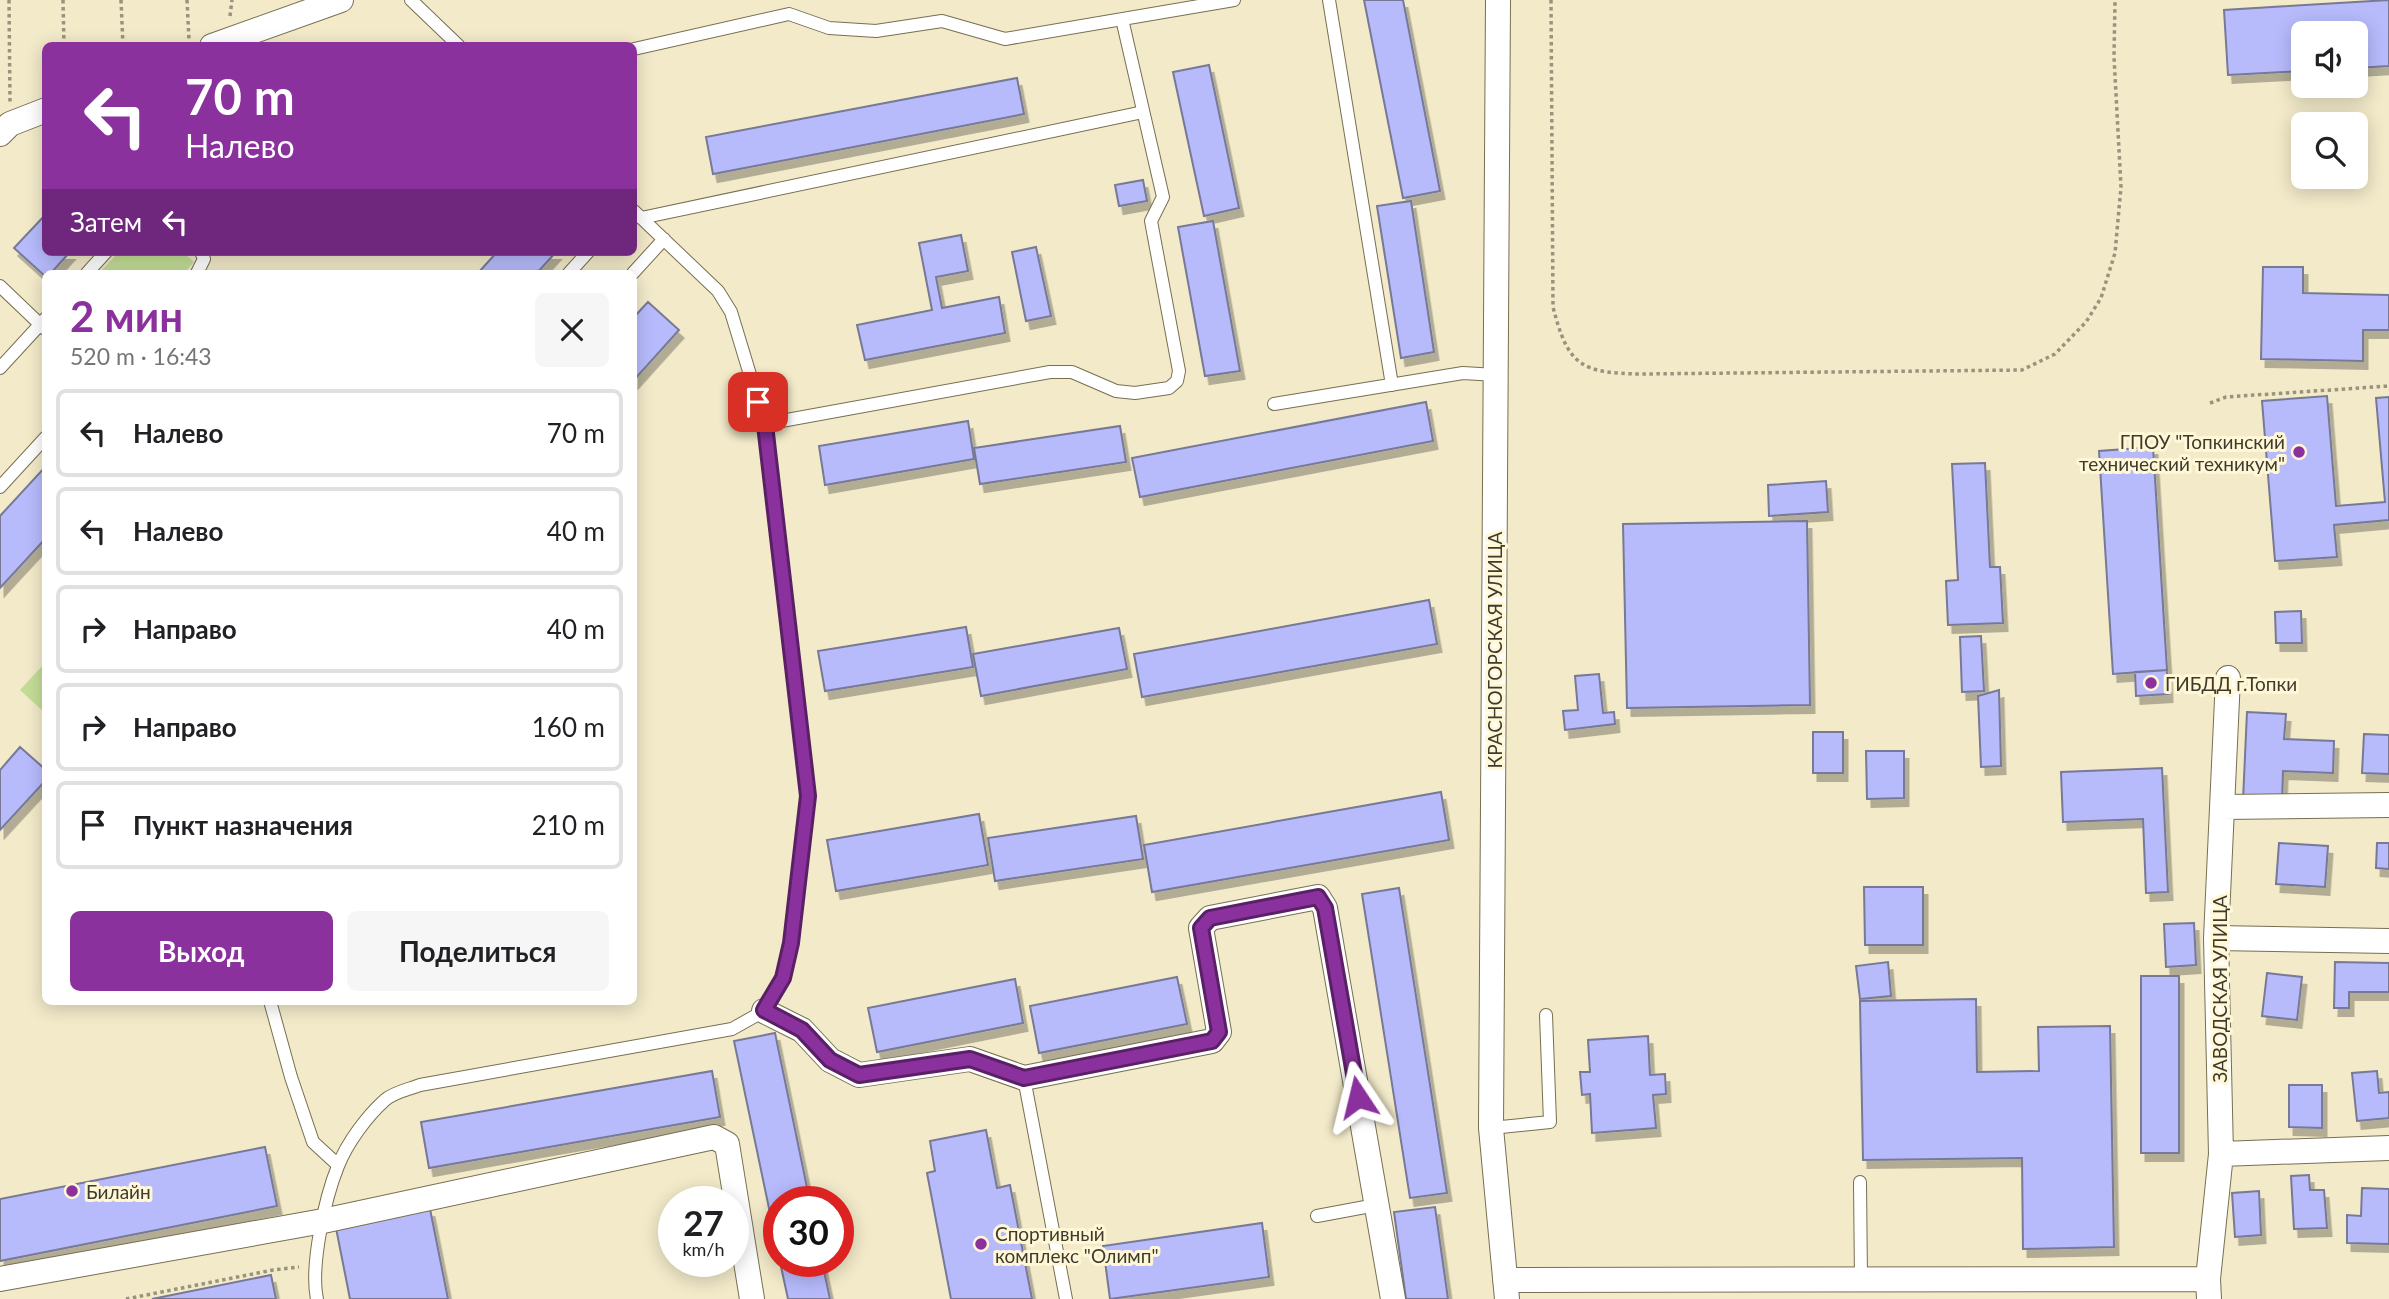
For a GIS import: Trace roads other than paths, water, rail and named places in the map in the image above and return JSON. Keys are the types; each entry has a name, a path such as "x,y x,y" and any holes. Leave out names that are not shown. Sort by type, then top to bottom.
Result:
{"street":[{"path":"223,42 341,0"},
{"name":"КРАСНОГОРСКАЯ УЛИЦА","path":"1498,0 1491,1128 1506,1289"},
{"path":"5,129 42,112"},
{"name":"ЗАВОДСКАЯ УЛИЦА","path":"2208,1289 2221,1154 2216,938 2228,678"},
{"path":"2222,807 2389,805"},
{"path":"764,1010 802,1030 830,1060 859,1075 970,1059 1024,1078 1212,1041 1219,1032 1201,928 1210,918 1318,897 1325,908 1393,1299"},
{"path":"2216,938 2389,942"},
{"path":"0,1279 323,1221 714,1137 727,1144 752,1299"},
{"path":"2221,1154 2389,1148"},
{"path":"1506,1289 1861,1280 2208,1289"}],"lane":[{"path":"411,0 455,42"},
{"path":"637,48 789,14 830,28 876,31 942,21 1004,39 1234,0"},
{"path":"1329,0 1392,385"},
{"path":"765,425 1060,371 1126,393 1169,388 1177,381 1179,371 1151,221 1151,215 1163,197 1122,19"},
{"path":"637,214 1143,112"},
{"path":"317,1299 314,1287 323,1221 338,1165 354,1137 387,1098 420,1085 732,1029 764,1010 783,978 791,943 808,796 765,425 731,312 719,291 637,214"},
{"path":"636,270 664,239"},
{"path":"90,270 102,256"},
{"path":"572,270 584,256"},
{"path":"0,286 42,322"},
{"path":"0,368 42,326"},
{"path":"1273,404 1463,373 1496,375"},
{"path":"0,487 42,441"},
{"path":"271,1005 290,1077 313,1142 338,1165"},
{"path":"1491,1128 1550,1122 1546,1015"},
{"path":"1024,1078 1066,1299"},
{"path":"1860,1182 1861,1280"},
{"path":"1317,1216 1376,1205"}],"place":[{"name":"ГПОУ \"Топкинский технический техникум\"","path":"2299,452"},
{"name":"ГИБДД г.Топки","path":"2151,683"},
{"name":"Билайн","path":"72,1191"},
{"name":"Спортивный комплекс \"Олимп\"","path":"981,1244"}]}
